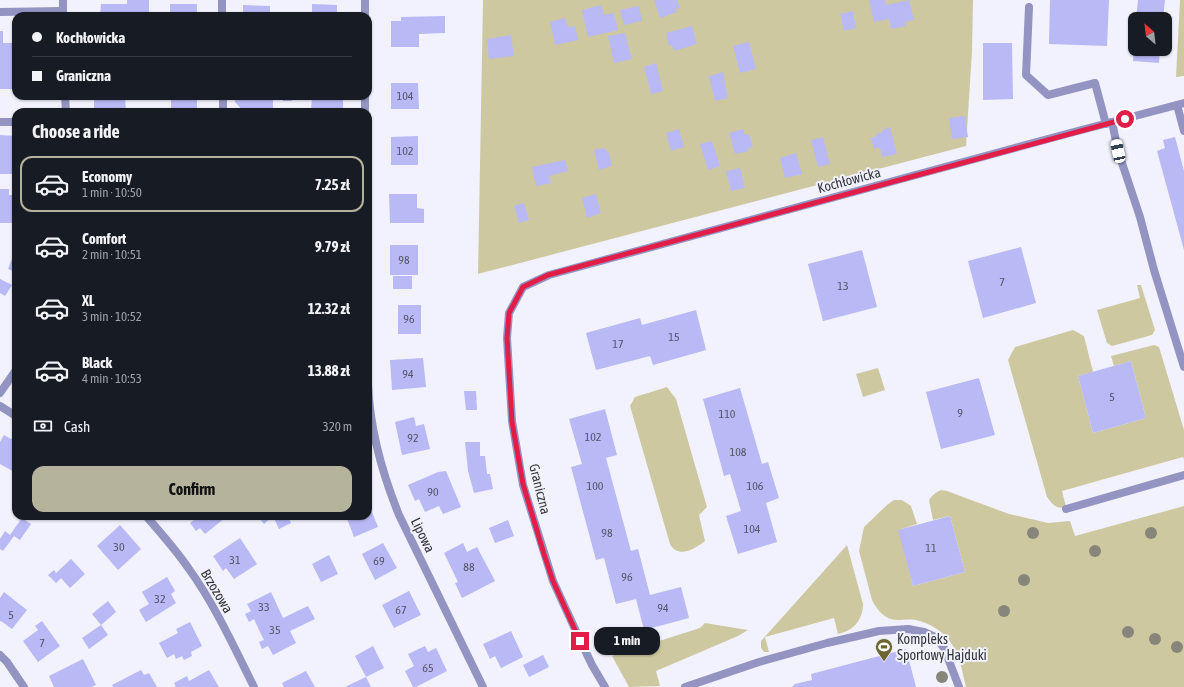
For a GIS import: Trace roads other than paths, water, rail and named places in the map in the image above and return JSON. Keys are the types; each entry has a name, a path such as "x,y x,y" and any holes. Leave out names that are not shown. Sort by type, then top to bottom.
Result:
{"street":[{"path":"63,0 63,12"},
{"path":"222,0 222,12"},
{"path":"364,0 364,12"},
{"path":"1029,7 1026,75 1048,95 1095,83 1140,217 1154,270 1184,367"},
{"path":"0,12 12,12"},
{"path":"1181,104 1184,131"},
{"name":"Kochłowicka","path":"523,287 548,275 1181,104"},
{"path":"0,122 12,122"},
{"name":"Graniczna","path":"523,287 509,313 507,338 512,422 523,484 553,581 588,658 605,687"},
{"path":"0,393 12,376"},
{"path":"0,406 12,414"},
{"name":"Lipowa","path":"372,427 389,491 399,515 483,687"},
{"path":"1066,509 1184,476"},
{"name":"Brzozowa","path":"150,520 190,570 223,625 254,687"},
{"path":"685,687 759,662 827,643 879,630 908,629 924,632 935,637 944,648 959,687"},
{"path":"0,655 7,662 24,687"}],"place":[{"name":"Kompleks Sportowy Hajduki","path":"884,662"}]}
